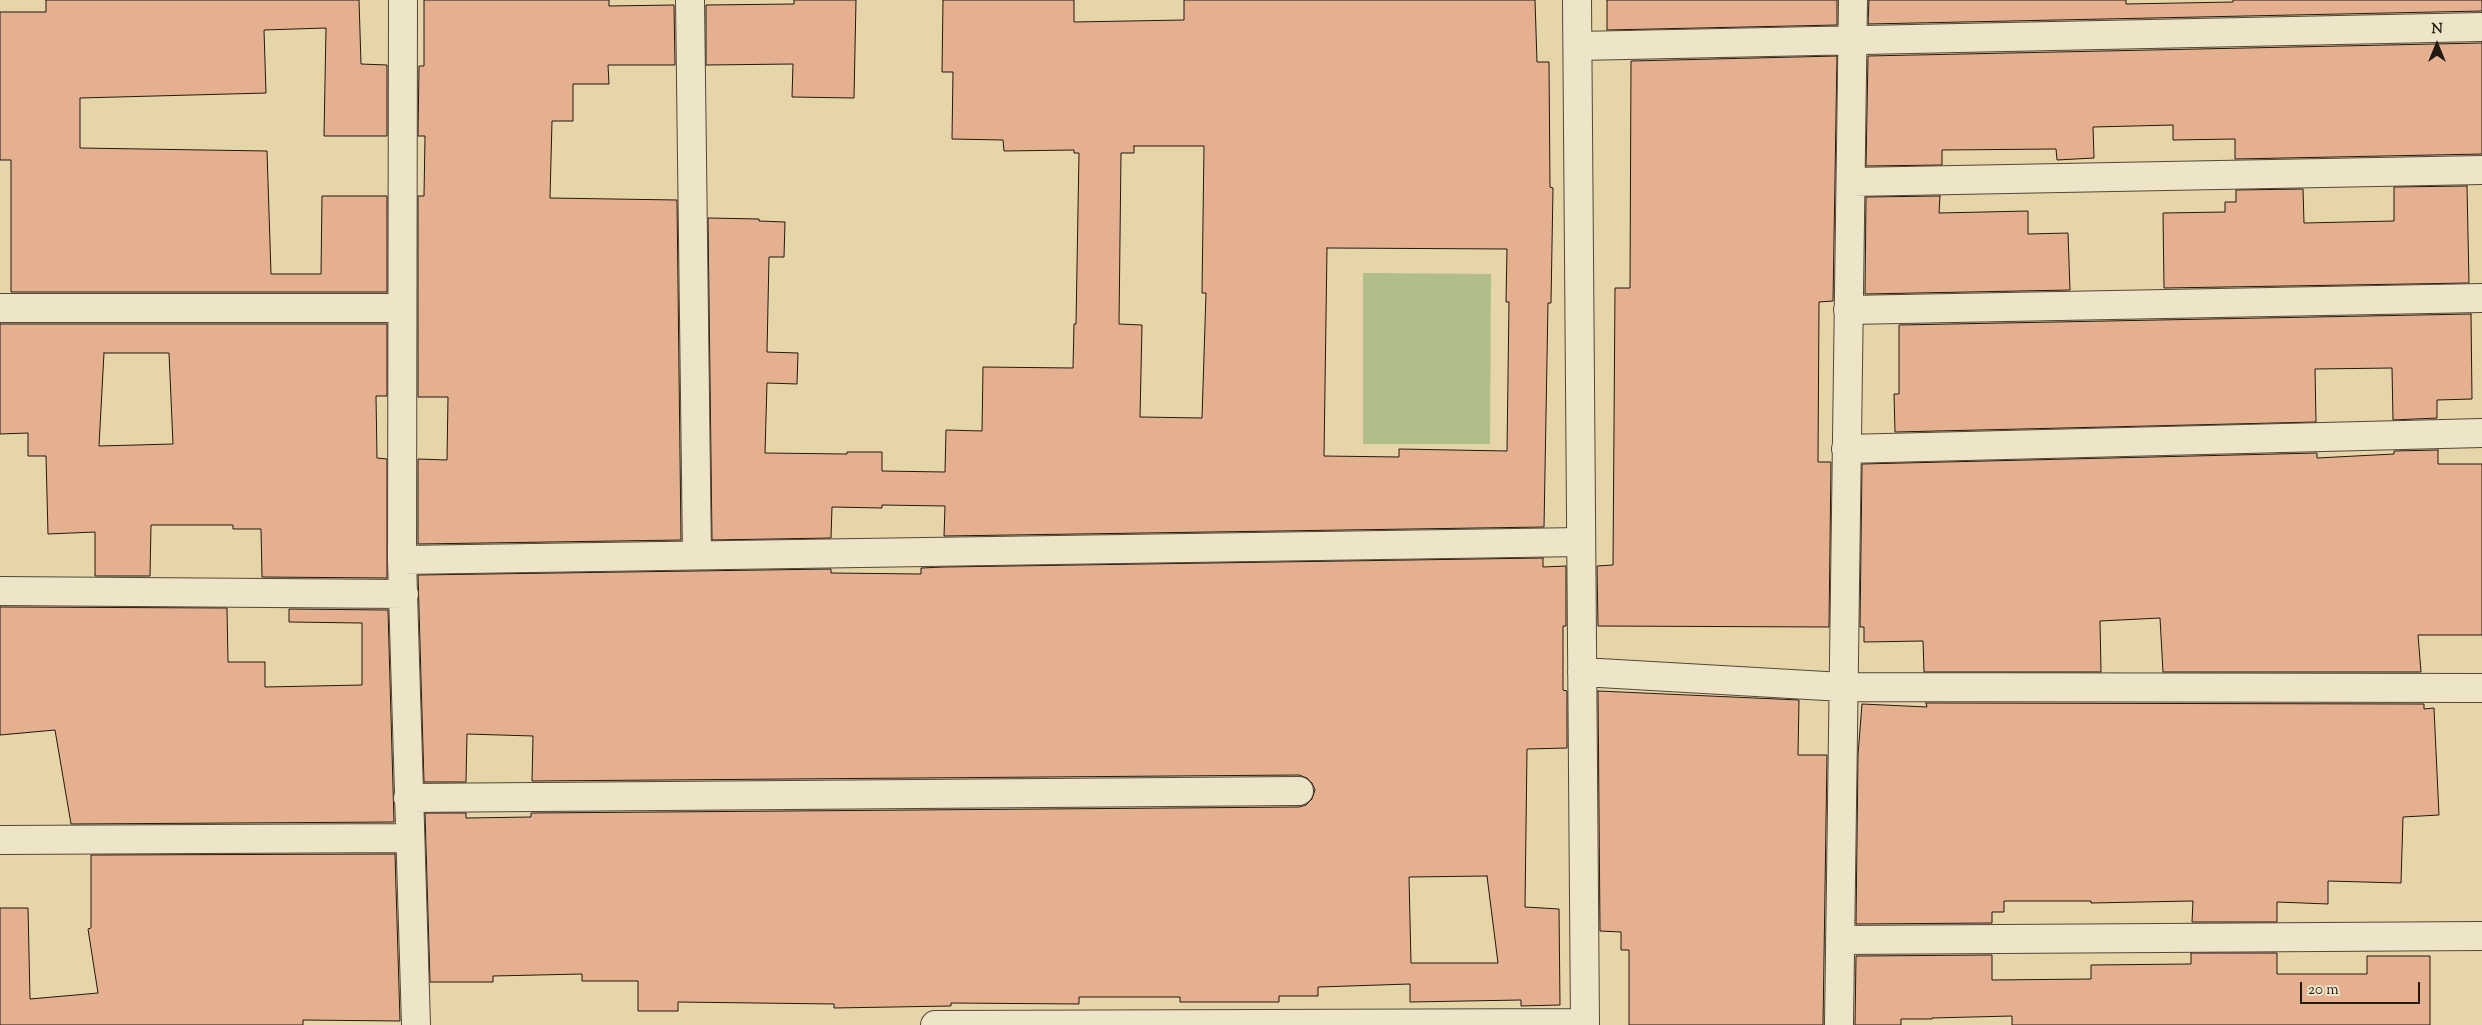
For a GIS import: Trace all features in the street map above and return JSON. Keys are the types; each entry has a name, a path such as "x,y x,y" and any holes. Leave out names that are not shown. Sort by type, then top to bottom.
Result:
{"street":[{"path":"403,0 402,560 416,1025"},
{"path":"690,0 697,555"},
{"path":"935,1025 1585,1024 1577,0"},
{"path":"1839,1025 1853,0"},
{"path":"1578,46 2482,27"},
{"path":"1851,182 2482,170"},
{"path":"1848,310 2482,298"},
{"path":"0,308 402,308"},
{"path":"1846,449 2482,433"},
{"path":"402,560 1582,542"},
{"path":"0,591 404,594"},
{"path":"1582,672 1843,687 2482,688"},
{"path":"408,798 1299,791"},
{"path":"0,840 410,838"},
{"path":"1840,940 2482,936"}],"green space":[{"path":"1363,273 1491,274 1490,444 1363,444"}],"building":[{"path":"46,0 359,0 361,64 387,65 387,136 324,136 326,28 264,30 266,93 80,98 80,148 267,151 271,274 321,274 322,196 387,196 387,292 11,292 11,160 0,160 0,12 46,12"},
{"path":"424,0 609,0 609,6 674,5 675,65 608,65 609,84 573,84 573,121 552,121 550,198 677,200 681,540 418,544 418,459 447,460 448,397 418,397 418,196 424,196 425,136 418,136 419,66 424,66"},
{"path":"794,0 856,0 854,98 792,97 793,64 706,65 706,5 794,4"},
{"path":"943,0 1074,0 1074,22 1184,20 1184,0 1535,0 1537,62 1549,62 1550,187 1553,188 1551,303 1548,303 1544,527 944,536 945,506 882,505 882,508 832,507 831,538 712,540 708,218 759,219 759,221 785,222 784,257 769,257 767,352 798,353 797,384 767,383 765,453 847,454 847,452 882,452 882,471 945,472 946,430 982,431 983,367 1073,368 1074,324 1076,324 1079,153 1074,153 1074,150 1004,151 1003,140 952,139 953,72 942,72","holes":["1134,146 1204,146 1202,293 1206,293 1202,418 1140,417 1142,325 1119,324 1121,153 1134,153","1327,248 1507,249 1506,302 1509,302 1507,451 1399,449 1399,457 1324,456"]},
{"path":"1607,0 1837,0 1837,25 1607,30"},
{"path":"1869,0 2126,0 2126,4 2233,2 2233,0 2482,0 2482,11 1868,24"},
{"path":"2482,43 2482,154 2235,159 2235,139 2173,140 2173,125 2093,127 2094,158 2057,160 2056,149 1942,150 1942,165 1866,166 1868,56"},
{"path":"1837,56 1833,301 1819,302 1818,462 1831,462 1829,627 1598,626 1597,566 1613,565 1615,288 1630,288 1631,61"},
{"path":"2467,186 2469,283 2164,288 2163,213 2225,212 2225,202 2236,202 2236,190 2303,189 2304,223 2394,221 2394,187"},
{"path":"1940,196 1939,213 2028,211 2028,234 2068,233 2070,290 1865,294 1866,197"},
{"path":"2471,314 2472,399 2437,400 2437,418 2393,420 2392,368 2315,369 2316,422 1895,432 1894,394 1899,394 1899,325"},
{"path":"0,324 387,324 387,396 376,396 377,458 387,459 387,578 262,577 261,529 233,529 233,525 151,525 150,576 95,576 95,532 48,534 46,456 28,456 28,433 0,434","holes":["104,353 169,353 173,444 99,446"]},
{"path":"2438,450 2438,464 2482,464 2482,635 2418,635 2421,672 2163,672 2160,618 2100,621 2101,672 1924,672 1923,641 1864,642 1864,627 1860,627 1862,464 2317,453 2317,458 2394,454 2394,451"},
{"path":"1543,558 1543,567 1566,566 1566,626 1563,626 1563,690 1567,691 1567,748 1527,749 1525,907 1559,909 1560,1005 1521,1006 1521,1000 1410,1002 1410,984 1318,987 1318,996 1279,996 1279,1002 1180,1002 1180,997 1079,997 1079,1004 951,1003 951,1006 834,1008 834,1004 678,1002 678,1011 638,1011 638,981 582,981 582,974 493,976 493,982 430,982 425,813 466,813 466,818 531,817 531,813 1299,807 1306,805 1312,799 1315,790 1312,783 1307,778 1299,775 532,781 533,736 467,734 466,782 424,782 418,575 831,569 831,573 921,574 921,568","holes":["1487,876 1498,963 1411,963 1409,877"]},
{"path":"0,607 227,608 228,662 265,662 265,687 362,685 362,623 289,622 289,609 388,610 394,822 71,824 55,730 0,735"},
{"path":"1598,691 1799,700 1798,755 1827,755 1823,1025 1629,1025 1629,950 1621,950 1621,932 1600,931"},
{"path":"1926,703 2424,704 2424,709 2434,708 2439,815 2403,817 2401,883 2328,881 2328,904 2277,902 2277,922 2192,922 2193,901 2091,903 2091,901 2004,901 2004,912 1992,912 1992,923 1856,924 1858,755 1862,704 1927,707"},
{"path":"395,854 400,1021 303,1020 303,1025 0,1025 0,908 28,908 30,999 98,993 88,929 91,928 91,855"},
{"path":"2191,953 2277,953 2277,974 2367,974 2367,956 2430,956 2430,1025 2012,1025 2012,1016 1901,1019 1901,1025 1855,1025 1856,956 1992,955 1992,980 2091,979 2091,965 2191,964"}]}
